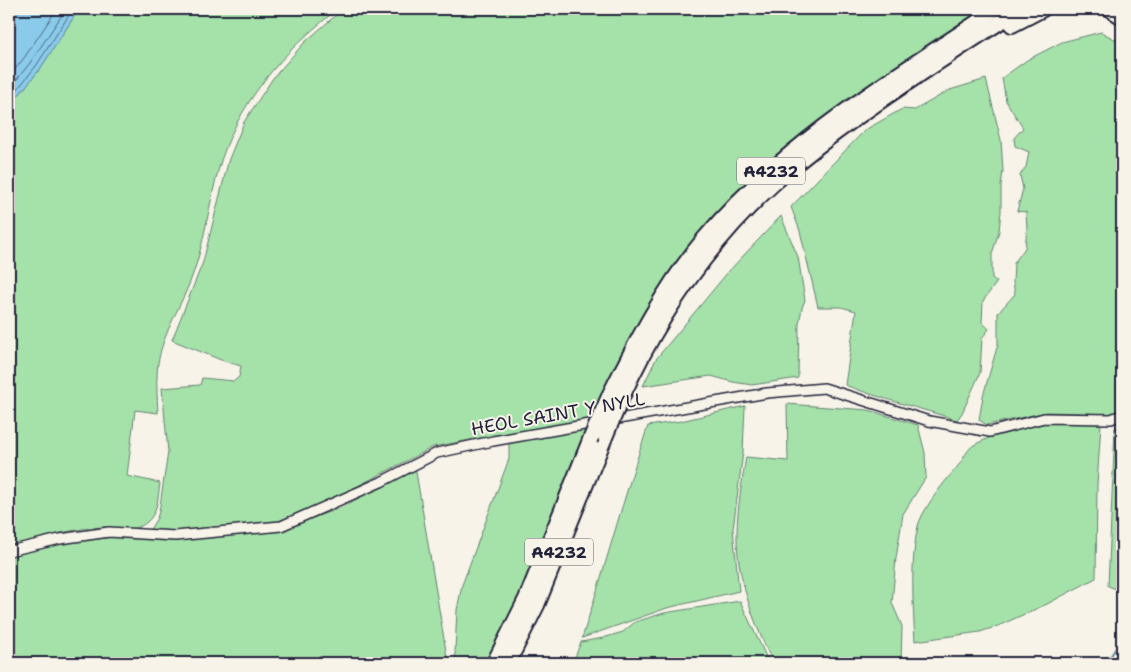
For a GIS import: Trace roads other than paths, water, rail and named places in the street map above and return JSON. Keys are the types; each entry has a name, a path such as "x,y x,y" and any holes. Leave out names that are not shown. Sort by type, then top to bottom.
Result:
{"highway":[{"name":"A4232","path":"508,663 537,605 605,437 616,395 658,304 703,240 736,203 801,144 829,122 994,9"},
{"name":"A4232","path":"494,663 526,599 590,440 616,395 690,278 727,232 772,185 820,145 868,109 1021,9"},
{"path":"868,109 899,94 1025,17 1043,9"},
{"path":"1110,9 1122,17"}],"street":[{"name":"HEOL SAINT Y NYLL","path":"9,551 60,539 109,532 175,536 280,526 381,482 437,453 493,441 767,393 824,388 929,421 990,432 1044,418 1111,419 1122,415"}],"water":[{"path":"13,9 79,9 40,69 13,102 9,111 9,16"}],"waterway":[{"path":"1106,663 1122,639"}]}
